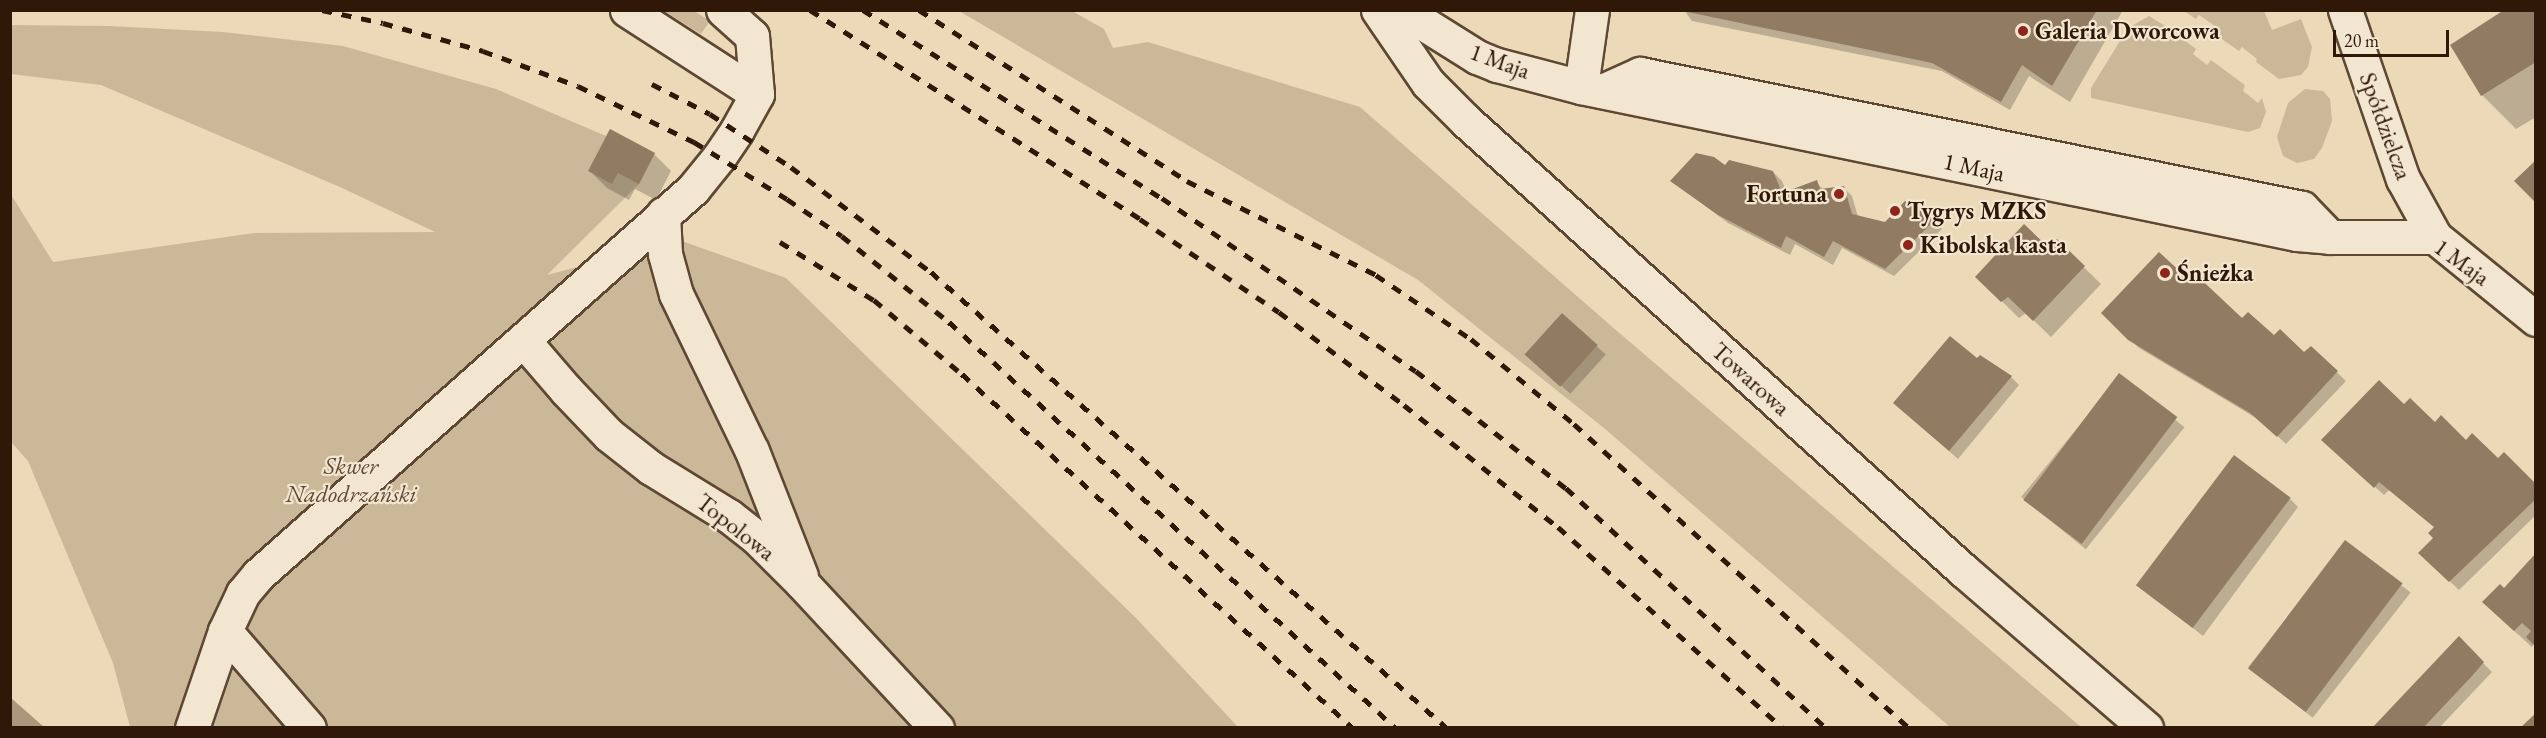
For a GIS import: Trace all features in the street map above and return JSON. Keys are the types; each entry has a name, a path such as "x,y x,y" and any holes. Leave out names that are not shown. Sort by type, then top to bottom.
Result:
{"street":[{"path":"627,10 757,94"},
{"path":"192,728 225,631 243,593 258,575 693,189 719,157 757,94 752,36 723,10"},
{"name":"Towarowa","path":"1378,10 1428,83 1466,121 1963,570 2146,728"},
{"name":"1 Maja","path":"1402,10 1477,57 1497,65 1592,89 2296,234 2330,237 2435,237 2535,319"},
{"path":"1592,10 1592,89"},
{"name":"Spółdzielcza","path":"2345,10 2403,179 2435,237"},
{"path":"663,214 665,254 676,294 752,450 804,584"},
{"name":"Topolowa","path":"523,339 566,390 609,435 651,468 729,516 756,537 804,584 937,728"},
{"path":"225,631 309,728"}],"green space":[{"path":"664,11 694,11 710,21 701,34"},
{"path":"959,11 1072,11 1104,29 1113,48 1148,42 1360,107 1617,331 2081,727 1950,727 1604,428 1418,280"},
{"path":"2184,11 2264,11 2272,30 2301,19 2312,47 2308,67 2301,75 2279,79 2256,62 2257,59 2242,47 2239,51 2213,33 2215,26 2199,15 2196,19"},
{"path":"2149,16 2165,26 2162,32 2176,42 2180,37 2196,49 2193,54 2207,65 2211,60 2245,85 2243,91 2258,103 2262,98 2266,112 2260,128 2248,132 2091,98 2091,88 2128,28"},
{"name":"Skwer Nadodrzański","path":"11,25 109,26 223,32 343,46 496,89 606,136 610,129 655,153 639,184 547,275 679,240 786,278 1136,618 1238,727 130,727 113,663 28,461 11,442 10,193 53,262 254,233 435,232 340,187 101,85 11,74"},
{"path":"2305,89 2323,91 2330,99 2332,121 2322,148 2314,159 2297,163 2283,156 2277,137 2288,103"}],"shaded area":[{"path":"11,698 44,727 11,727"}],"building":[{"path":"1678,10 2097,10 2052,86 2022,65 2001,102 1932,63"},
{"path":"2504,10 2536,10 2536,62 2481,96 2450,45"},
{"path":"610,129 655,153 639,184 618,173 612,184 588,171"},
{"path":"1696,153 1714,157 1725,165 1729,160 1773,171 1782,193 1817,180 1820,189 1844,186 1852,214 1885,222 1905,201 1935,220 1885,269 1833,241 1824,257 1786,236 1781,248 1718,215 1670,181"},
{"path":"2536,160 2536,203 2514,181"},
{"path":"2024,224 2049,248 2057,239 2085,266 2033,321 2008,297 2001,302 1975,277"},
{"path":"2159,252 2185,276 2191,270 2242,318 2248,312 2274,335 2280,329 2304,352 2311,346 2338,371 2277,437 2250,413 2128,340 2101,313"},
{"path":"1562,313 1598,345 1560,387 1525,355"},
{"path":"1950,336 1977,358 1980,355 2012,376 1949,451 1893,403"},
{"path":"2119,373 2177,417 2082,544 2023,500"},
{"path":"2379,380 2404,404 2410,398 2435,422 2441,415 2466,440 2472,433 2498,458 2504,452 2536,484 2536,499 2449,582 2418,553 2433,538 2428,533 2434,527 2379,482 2374,488 2321,440"},
{"path":"2234,455 2291,498 2193,628 2136,585"},
{"path":"2345,540 2403,583 2306,712 2248,669"},
{"path":"2536,553 2536,647 2526,637 2531,631 2522,623 2514,631 2482,602 2500,584 2504,588"},
{"path":"2459,636 2484,662 2423,728 2372,728"},
{"path":"2536,713 2536,728 2520,728"}],"railway":[{"path":"322,10 383,23 483,51 578,86 694,142 787,199 842,236 949,322 1396,728"},
{"path":"810,10 1140,219 1279,312 1404,405 1558,527 1783,728"},
{"path":"863,10 1162,198 1416,371 1566,488 1826,728"},
{"path":"919,10 1187,181 1376,275 1471,339 1574,424 1909,728"},
{"path":"652,84 710,114 791,167 931,272 1447,728"},
{"path":"780,242 874,300 962,374 1353,728"}],"place":[{"name":"Galeria Dworcowa","path":"2023,31"},
{"name":"Fortuna","path":"1839,194"},
{"name":"Tygrys MZKS","path":"1895,211"},
{"name":"Kibolska kasta","path":"1908,245"},
{"name":"Śnieżka","path":"2165,273"}]}
